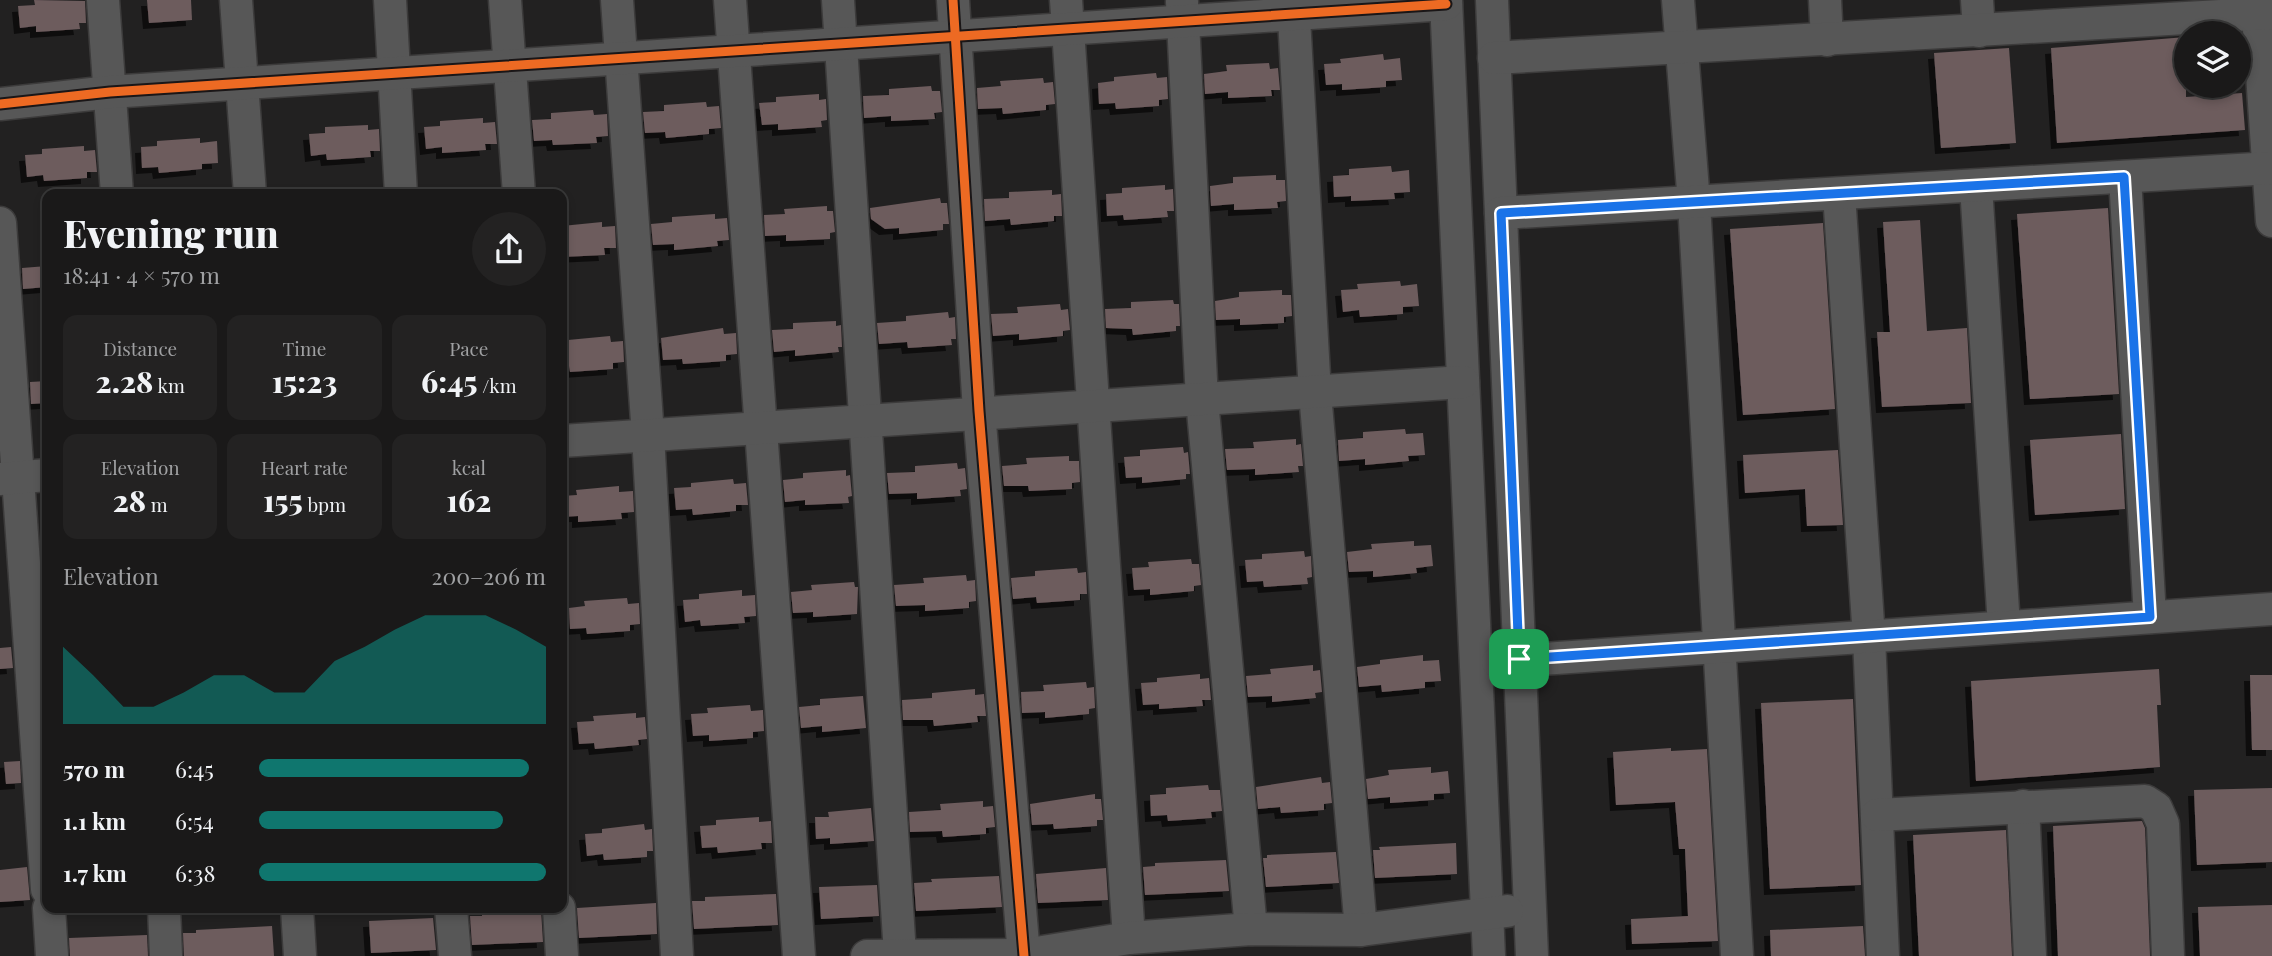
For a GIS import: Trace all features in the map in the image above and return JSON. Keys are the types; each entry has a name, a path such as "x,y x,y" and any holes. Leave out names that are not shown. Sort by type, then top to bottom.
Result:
{"street":[{"path":"103,0 117,189"},
{"path":"236,0 250,189"},
{"path":"390,0 401,189"},
{"path":"505,0 512,65 519,189"},
{"path":"617,0 648,435 677,956"},
{"path":"730,0 799,956"},
{"path":"838,0 865,419 882,955"},
{"path":"953,0 979,411 1024,956"},
{"path":"1492,0 1532,956"},
{"path":"1678,0 1694,203 1737,956"},
{"path":"1825,0 1827,40"},
{"path":"0,104 110,92 956,36 1067,15 1446,2 1489,956"},
{"path":"1293,7 1315,393 1361,930"},
{"path":"1494,58 1827,40 1978,15 2262,9 2272,221"},
{"path":"1182,11 1202,400 1251,929"},
{"path":"1067,15 1129,938"},
{"path":"1501,213 2271,168"},
{"path":"2124,177 2150,617"},
{"path":"1976,186 2004,626"},
{"path":"1839,194 1869,638 1883,956"},
{"path":"0,223 21,477 42,810"},
{"path":"567,441 979,411 1202,400 1463,382"},
{"path":"1476,664 2272,609"},
{"path":"1877,815 2145,801 2156,808 2163,824 2168,956"},
{"path":"2023,806 2031,956"},
{"path":"867,956 1024,956 1129,938 1177,945 1251,929 1325,944 1361,930 1529,909"},
{"path":"49,913 52,956"},
{"path":"163,913 166,956"},
{"path":"297,913 300,956"},
{"path":"451,913 455,956"},
{"path":"559,913 562,956"}],"building":[{"path":"34,0 85,1 86,23 79,23 80,29 36,32 36,26 20,28 18,6 35,5"},
{"path":"147,0 191,0 192,20 149,23"},
{"path":"2174,38 2174,98 2242,98 2245,130 2057,143 2051,48"},
{"path":"2009,48 2016,143 1941,148 1934,53"},
{"path":"1383,54 1384,60 1400,58 1402,80 1386,81 1386,87 1342,90 1342,84 1326,85 1324,64 1341,63 1340,59"},
{"path":"1269,63 1270,69 1278,68 1280,90 1271,90 1272,96 1228,98 1228,92 1205,94 1204,74 1227,71 1226,65"},
{"path":"1156,73 1157,78 1167,77 1168,99 1159,100 1159,106 1116,109 1115,103 1099,104 1098,83 1114,81 1114,77"},
{"path":"1043,78 1044,83 1053,82 1055,104 1046,105 1046,110 1003,114 1002,108 978,109 977,88 1001,86 1000,81"},
{"path":"931,86 932,91 940,91 942,112 934,113 935,119 891,121 891,116 864,118 863,96 889,95 889,89"},
{"path":"819,94 819,100 826,99 827,120 821,121 822,127 778,130 778,124 762,125 759,103 776,102 776,97"},
{"path":"706,102 707,107 719,106 721,128 709,129 709,134 666,138 665,132 645,133 643,112 664,111 664,105"},
{"path":"593,110 594,115 607,114 608,136 596,137 597,143 553,145 552,140 534,141 532,120 551,119 551,113"},
{"path":"483,118 483,123 495,122 497,144 485,144 486,150 442,153 442,147 426,149 424,127 440,126 440,121"},
{"path":"368,125 368,130 379,129 380,151 370,151 371,157 327,160 326,154 311,156 309,134 325,133 325,127"},
{"path":"200,138 200,143 217,141 218,163 202,164 202,169 159,173 158,167 142,168 141,147 157,146 157,141"},
{"path":"84,146 84,151 95,150 97,172 87,172 87,178 44,181 43,175 27,177 25,155 42,154 42,149"},
{"path":"1391,166 1392,172 1409,170 1410,192 1394,193 1395,199 1351,201 1351,196 1334,197 1333,176 1349,175 1349,169"},
{"path":"1276,175 1276,180 1285,180 1286,201 1277,202 1278,208 1234,210 1234,204 1211,206 1210,186 1233,183 1233,177"},
{"path":"1165,185 1165,190 1173,189 1174,211 1167,211 1168,217 1124,220 1123,215 1107,216 1106,194 1122,193 1122,188"},
{"path":"1052,190 1052,195 1061,194 1062,216 1054,216 1054,221 1011,225 1010,219 985,221 984,199 1009,198 1009,192"},
{"path":"940,198 941,203 947,203 949,224 943,224 943,230 899,234 899,228 885,229 871,219 870,208"},
{"path":"827,206 827,211 833,211 835,232 830,233 830,239 786,241 786,235 765,236 764,215 785,214 784,209"},
{"path":"2108,208 2119,394 2030,399 2017,214"},
{"path":"715,214 715,219 727,218 729,240 717,241 718,246 674,250 674,244 653,245 651,224 672,222 672,217"},
{"path":"1920,220 1927,331 1967,328 1971,403 1882,407 1877,332 1890,332 1883,222"},
{"path":"602,222 602,227 615,226 616,248 604,248 605,255 567,257 567,226"},
{"path":"1823,223 1835,409 1743,415 1730,229"},
{"path":"42,266 42,287 23,289 22,268"},
{"path":"1400,281 1401,286 1417,284 1419,306 1403,307 1403,314 1360,317 1359,310 1343,312 1341,290 1358,289 1357,284"},
{"path":"1282,290 1282,295 1291,295 1292,316 1284,317 1284,323 1240,325 1240,319 1216,320 1215,301 1239,297 1239,292"},
{"path":"1173,300 1174,304 1179,304 1180,326 1176,326 1176,331 1133,335 1132,329 1106,328 1105,309 1131,308 1131,302"},
{"path":"1060,304 1061,310 1068,309 1070,330 1063,331 1063,336 1019,340 1019,334 993,336 991,314 1018,313 1017,307"},
{"path":"948,312 949,318 955,317 956,339 951,339 952,345 908,348 907,342 879,344 877,323 906,321 906,316"},
{"path":"836,321 836,326 841,325 842,347 838,347 839,352 795,356 795,350 774,352 772,330 793,329 793,323"},
{"path":"723,328 724,334 736,333 737,354 726,355 726,361 683,364 682,359 663,360 661,338"},
{"path":"610,336 611,342 623,341 624,362 613,363 613,369 570,372 567,366 568,340"},
{"path":"42,381 42,403 31,404 30,382"},
{"path":"1405,429 1406,434 1423,433 1425,455 1408,456 1409,461 1365,465 1365,459 1339,461 1338,440 1363,438 1363,432"},
{"path":"2121,434 2125,509 2035,515 2030,440"},
{"path":"1296,439 1296,445 1301,444 1303,466 1298,466 1299,472 1255,475 1255,469 1227,470 1225,449 1254,448 1253,442"},
{"path":"1183,447 1184,453 1188,452 1190,474 1186,474 1186,479 1142,483 1142,477 1126,478 1124,457 1140,456 1140,450"},
{"path":"1838,450 1843,525 1807,526 1805,489 1745,493 1743,455"},
{"path":"1069,456 1069,461 1079,461 1080,482 1072,483 1072,489 1029,491 1028,486 1004,486 1002,466 1027,464 1026,458"},
{"path":"957,463 958,469 965,468 967,489 960,490 961,496 917,499 917,493 889,494 887,473 915,472 915,466"},
{"path":"846,470 846,476 850,475 852,496 848,497 849,503 805,505 805,500 785,502 783,480 803,478 803,473"},
{"path":"733,479 734,484 746,483 748,505 736,505 736,511 693,515 692,509 676,510 674,488 691,487 691,483"},
{"path":"619,486 619,492 633,491 634,512 621,513 622,519 578,522 578,516 567,517 567,496 577,495 576,490"},
{"path":"1414,541 1414,546 1431,545 1433,566 1416,568 1417,573 1373,577 1373,571 1349,572 1347,552 1372,549 1371,544"},
{"path":"1304,551 1305,557 1311,556 1312,577 1307,578 1308,584 1264,587 1263,581 1247,582 1245,560 1262,559 1262,554"},
{"path":"1191,559 1192,564 1199,564 1201,585 1194,586 1194,591 1150,595 1150,589 1134,590 1132,568 1149,567 1148,562"},
{"path":"1077,568 1078,573 1086,572 1087,594 1080,594 1080,600 1037,603 1036,597 1013,599 1011,578 1035,576 1035,571"},
{"path":"966,575 967,581 975,580 976,601 969,602 969,608 925,611 925,605 896,606 894,585 924,583 923,578"},
{"path":"854,582 855,587 858,587 857,614 813,617 813,612 793,613 791,592 812,590 811,585"},
{"path":"742,590 742,596 755,595 756,616 744,617 745,623 701,626 700,620 685,622 683,600 699,599 699,594"},
{"path":"627,598 628,604 639,603 640,624 630,625 630,631 587,634 586,628 570,629 569,608 585,606 584,601"},
{"path":"11,647 13,668 0,669 0,648"},
{"path":"1423,655 1423,661 1439,660 1441,681 1425,682 1425,688 1382,692 1381,685 1359,687 1357,667 1380,664 1380,660"},
{"path":"1313,665 1313,671 1320,670 1322,692 1315,693 1316,698 1272,702 1272,696 1248,697 1246,676 1271,674 1270,669"},
{"path":"2159,669 2161,705 2157,705 2160,767 1976,781 1971,681"},
{"path":"1200,674 1200,679 1209,678 1211,700 1202,700 1203,706 1159,709 1159,704 1143,705 1141,683 1157,682 1157,678"},
{"path":"2250,675 2272,675 2272,750 2252,750"},
{"path":"1086,682 1087,688 1094,687 1095,708 1089,709 1089,714 1045,718 1045,712 1022,713 1021,692 1044,691 1043,685"},
{"path":"975,689 975,695 984,694 986,716 977,716 978,722 934,726 933,720 903,720 902,700 932,698 932,693"},
{"path":"863,696 866,728 822,732 822,726 801,728 799,707 820,705 820,699"},
{"path":"1853,699 1861,885 1770,889 1761,703"},
{"path":"750,705 751,711 763,710 764,731 753,732 753,738 709,741 709,735 693,736 691,714 708,713 707,708"},
{"path":"636,713 636,718 645,717 647,739 638,740 639,745 595,749 594,743 579,744 577,722 594,721 593,716"},
{"path":"1671,748 1671,751 1707,749 1718,941 1632,944 1631,919 1688,916 1685,849 1679,849 1675,802 1616,805 1613,752"},
{"path":"20,761 21,783 6,784 4,762"},
{"path":"1431,767 1431,773 1448,771 1450,793 1434,794 1434,800 1390,803 1390,797 1368,799 1366,779 1389,775 1388,770"},
{"path":"1321,777 1322,783 1330,782 1332,803 1324,804 1324,810 1281,813 1280,807 1258,809 1256,787"},
{"path":"1208,785 1209,790 1220,790 1222,811 1211,812 1212,818 1168,821 1167,815 1151,816 1150,795 1166,794 1166,788"},
{"path":"2272,788 2272,862 2197,865 2194,790"},
{"path":"1095,794 1095,799 1101,799 1103,820 1097,820 1097,826 1054,829 1053,824 1032,825 1030,804"},
{"path":"983,801 983,807 993,806 995,827 986,828 986,834 943,837 942,831 910,832 909,812 941,810 940,804"},
{"path":"871,808 874,841 830,844 830,838 816,839 815,817 829,817 828,812"},
{"path":"759,817 759,822 771,821 772,843 761,843 762,849 718,853 717,847 702,848 700,826 716,825 716,820"},
{"path":"2142,821 2145,828 2150,956 2058,956 2053,826"},
{"path":"644,824 645,830 652,829 653,851 647,851 647,857 604,860 603,854 587,856 585,834"},
{"path":"2006,830 2012,956 1919,956 1913,835"},
{"path":"1456,843 1457,874 1375,878 1373,850 1380,850 1379,847"},
{"path":"1336,852 1339,883 1266,887 1263,858 1267,858 1267,855"},
{"path":"1226,860 1229,891 1145,895 1143,867 1155,866 1155,863"},
{"path":"27,867 30,900 0,902 0,870"},
{"path":"1106,868 1108,900 1038,903 1036,874"},
{"path":"999,876 1002,907 916,911 914,883 932,882 931,879"},
{"path":"877,885 879,916 821,919 819,887"},
{"path":"776,894 778,925 694,929 692,901 705,901 705,897"},
{"path":"656,903 657,934 579,938 577,908"},
{"path":"2272,905 2272,956 2200,956 2198,907"},
{"path":"482,913 541,913 543,942 472,945 470,916 482,916"},
{"path":"433,918 436,950 371,953 369,921"},
{"path":"272,926 274,956 184,956 183,933"},
{"path":"1863,926 1865,956 1771,956 1770,930"},
{"path":"147,935 148,956 70,956 69,938"}],"cycle path":[{"path":"953,0 979,411 1024,956"},
{"path":"0,104 110,92 1446,4"}],"route":[{"path":"2124,177 2150,617 1869,638 1519,659 1501,213 2124,177"}]}
